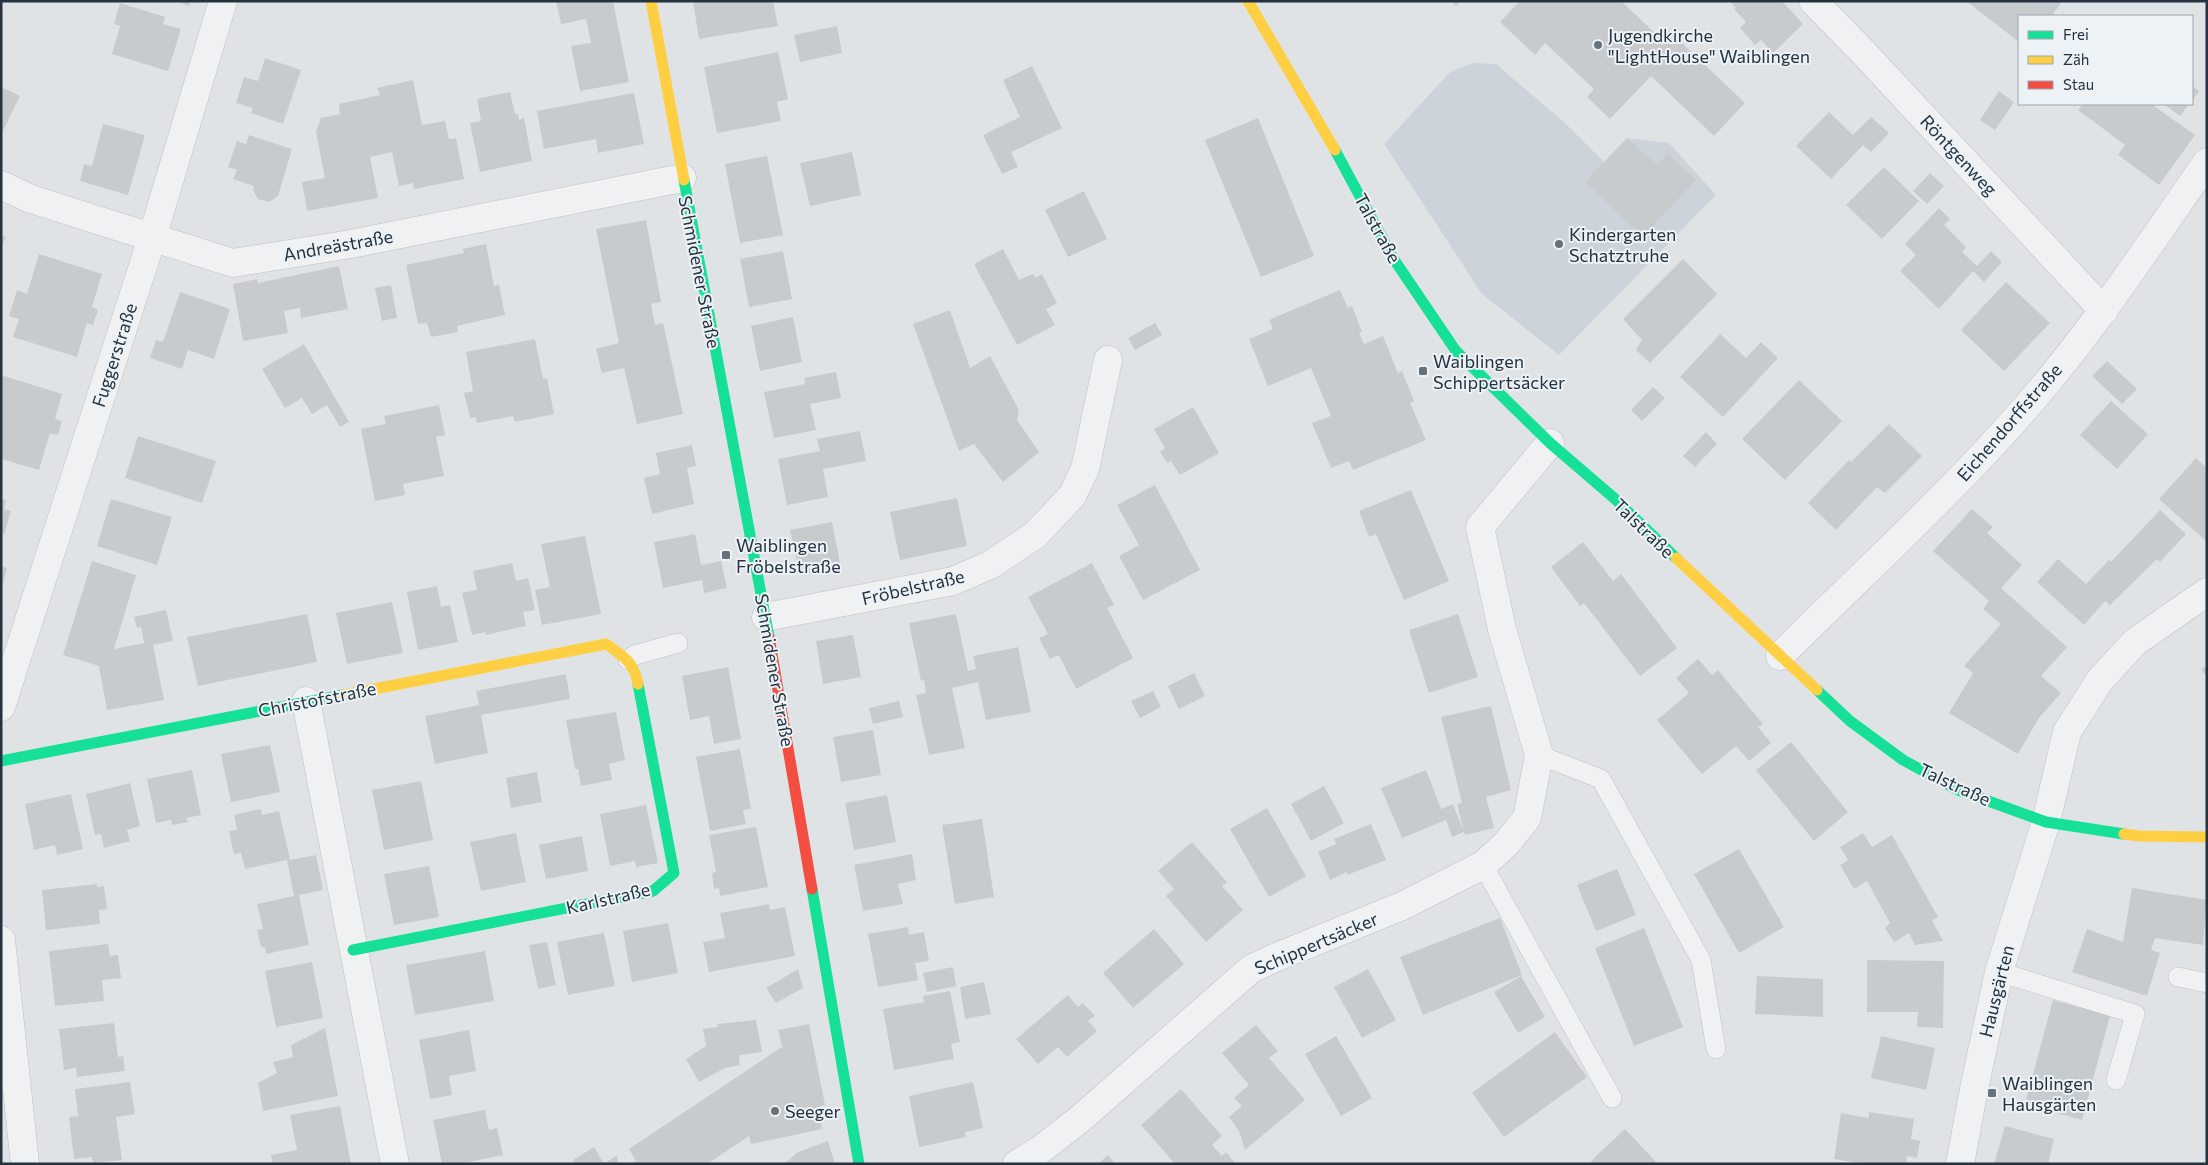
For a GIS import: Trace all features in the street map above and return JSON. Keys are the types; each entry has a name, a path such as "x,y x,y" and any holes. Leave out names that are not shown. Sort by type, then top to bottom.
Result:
{"street":[{"name":"Fuggerstraße","path":"1,707 152,238 223,1"},
{"name":"Schmidener Straße","path":"651,1 682,178 766,617 860,1164"},
{"name":"Talstraße","path":"1248,1 1341,160 1393,258 1456,351 1550,443 1614,498 1850,721 1903,760 1958,790 2046,822 2139,836 2207,837"},
{"name":"Röntgenweg","path":"1813,1 1862,51 2104,311"},
{"name":"Eichendorffstraße","path":"1780,656 1944,496 2028,405 2104,311 2207,162"},
{"name":"Andreästraße","path":"1,185 31,199 233,263 351,244 682,178"},
{"name":"Fröbelstraße","path":"766,617 954,581 990,565 1035,535 1072,496 1085,469 1108,360"},
{"name":"Schippertsäcker","path":"1017,1164 1040,1150 1080,1119 1251,969 1402,906 1483,865 1506,844 1527,818 1539,755 1502,629 1480,527 1550,443"},
{"name":"Hausgärten","path":"1960,1164 1974,1089 2000,972 2014,921 2046,822 2067,732 2100,680 2135,642 2207,592"},
{"name":"Christofstraße","path":"1,761 606,644 628,660"},
{"name":"Karlstraße","path":"353,950 653,892 674,873 636,671 628,660"},
{"path":"306,701 395,1164"},
{"path":"1,940 5,1013 25,1164"}],"lane":[{"path":"628,660 635,655 678,643"},
{"path":"1539,755 1601,779 1701,960 1716,1049"},
{"path":"1483,865 1612,1098"},
{"path":"2000,972 2135,1014 2116,1080"},
{"path":"2178,977 2207,983"}],"shaded area":[{"name":"Kindergarten Schatztruhe","path":"1473,63 1496,64 1565,123 1604,162 1627,138 1669,143 1716,195 1559,355 1482,294 1384,144 1449,73"}],"building":[{"path":"176,1 190,1 189,6"},
{"path":"556,1 613,1 629,82 580,91 571,46 591,43 586,19 561,24"},
{"path":"693,1 773,1 778,26 699,39"},
{"path":"1451,1 1461,1 1456,6"},
{"path":"1520,1 1621,1 1657,35 1665,27 1745,103 1714,136 1651,76 1610,119 1587,97 1594,89 1545,43 1535,55 1500,22"},
{"path":"1730,1 1782,1 1803,24 1773,53 1761,40 1755,45 1740,28 1746,22 1734,9 1736,8"},
{"path":"1966,1 2058,1 2061,3 2053,14 2054,15 2018,15 2018,41"},
{"path":"120,3 165,17 163,24 181,29 168,71 112,54 120,26 114,24"},
{"path":"837,26 842,53 800,62 794,35"},
{"path":"778,52 788,99 777,102 781,121 717,133 704,67"},
{"path":"265,58 301,70 283,124 251,113 253,108 236,103 244,77 258,81"},
{"path":"1032,66 1062,128 1011,152 1018,167 1002,174 983,135 1020,117 1003,80"},
{"path":"413,80 422,125 445,121 449,139 456,138 464,179 414,189 413,183 399,186 392,152 370,157 378,198 307,211 302,182 325,178 316,132 321,118 340,114 339,104 380,95 377,88"},
{"path":"1,87 20,96 1,135"},
{"path":"2193,87 2199,91 2193,100"},
{"path":"1999,91 2014,102 1995,130 1980,120"},
{"path":"510,92 515,114 518,114 519,120 524,118 532,161 480,172 470,123 481,121 477,99"},
{"path":"634,93 644,144 598,153 596,139 544,149 537,111"},
{"path":"2082,105 2154,105 2195,135 2159,185 2118,155 2125,145 2078,110"},
{"path":"2165,105 2188,105 2180,116"},
{"path":"1829,112 1853,135 1871,117 1889,133 1871,152 1863,145 1831,179 1796,146"},
{"path":"1258,118 1314,256 1261,277 1205,140"},
{"path":"103,124 145,135 128,195 80,181 84,164 92,166"},
{"path":"249,135 292,149 278,196 269,202 258,199 253,190 254,186 233,179 237,170 228,167 237,141 246,144"},
{"path":"1627,138 1657,165 1668,153 1696,180 1643,237 1585,182"},
{"path":"852,152 861,195 810,206 800,163"},
{"path":"767,156 783,235 740,243 725,164"},
{"path":"1884,167 1919,201 1882,239 1846,205"},
{"path":"1930,173 1944,186 1927,204 1913,191"},
{"path":"1084,191 1107,239 1068,257 1045,210"},
{"path":"1939,208 1950,219 1944,225 1966,247 1962,252 1977,266 1991,251 2002,262 1984,282 1973,271 1939,309 1900,271 1916,255 1905,244"},
{"path":"646,220 661,302 651,304 655,325 663,323 683,414 637,424 624,368 602,373 596,349 619,343 596,229"},
{"path":"1,236 6,237 1,248"},
{"path":"486,244 494,286 499,285 505,315 457,326 458,332 431,337 427,323 418,324 406,265 464,253 463,249"},
{"path":"1003,249 1019,280 1033,274 1035,278 1042,274 1057,303 1046,309 1055,325 1017,345 974,264"},
{"path":"783,251 792,299 749,307 740,259"},
{"path":"39,254 102,274 92,307 98,310 93,325 87,323 77,357 13,337 19,319 9,316 17,290 27,294"},
{"path":"1683,259 1717,294 1650,363 1636,350 1642,340 1623,319"},
{"path":"339,266 348,309 301,318 300,308 284,311 288,333 243,341 233,284 257,279 258,283"},
{"path":"2006,282 2050,323 2004,371 1961,330"},
{"path":"391,285 397,318 382,321 375,288"},
{"path":"1340,290 1348,308 1352,306 1362,332 1359,333 1364,344 1383,336 1398,373 1402,371 1414,401 1410,403 1426,440 1353,470 1349,461 1331,468 1312,423 1331,416 1311,368 1268,386 1249,339 1273,329 1269,320"},
{"path":"180,292 230,309 214,359 188,350 182,369 150,358 156,340 163,342"},
{"path":"950,310 970,368 990,356 1019,410 1017,420 1039,452 1003,482 974,444 959,451 913,324"},
{"path":"793,317 802,362 760,371 751,326"},
{"path":"1155,323 1162,335 1135,350 1128,338"},
{"path":"1720,334 1746,358 1761,342 1778,358 1723,417 1680,377"},
{"path":"535,339 543,379 547,378 554,414 515,422 513,416 477,423 476,417 470,418 464,393 473,391 466,352"},
{"path":"304,344 349,422 340,427 327,405 312,414 302,398 285,408 262,369"},
{"path":"2107,361 2137,389 2122,404 2092,376"},
{"path":"836,372 841,398 810,404 816,430 774,438 764,392 805,384 804,378"},
{"path":"1,375 62,394 55,419 62,421 58,435 50,433 39,470 1,459"},
{"path":"1799,380 1842,421 1785,480 1742,439"},
{"path":"1653,387 1665,398 1642,421 1631,410"},
{"path":"2111,401 2148,434 2117,469 2080,435"},
{"path":"439,405 445,435 436,437 444,476 403,484 405,495 375,501 361,429 386,424 384,416"},
{"path":"1193,407 1219,453 1180,475 1171,461 1167,463 1160,452 1165,448 1154,429"},
{"path":"1889,424 1922,456 1885,493 1877,487 1836,530 1808,503 1849,460 1851,462"},
{"path":"860,431 866,461 823,469 828,497 787,505 778,459 820,451 817,439"},
{"path":"1706,432 1717,444 1695,467 1683,456"},
{"path":"138,436 216,461 202,503 125,478"},
{"path":"692,445 696,466 687,468 694,504 652,514 644,478 660,474 656,453"},
{"path":"2196,458 2207,468 2207,542 2159,499"},
{"path":"1155,485 1200,570 1143,600 1119,556 1139,545 1117,505"},
{"path":"1411,490 1449,581 1404,600 1376,534 1369,537 1359,511"},
{"path":"957,498 967,546 900,560 890,512"},
{"path":"1,499 6,500 4,509 11,511 4,535 1,534"},
{"path":"111,499 172,517 157,565 97,546"},
{"path":"1972,509 1993,527 1987,533 2022,565 2001,588 2067,647 2041,676 2061,693 2039,718 2018,754 1949,713 1973,673 1964,666 2001,624 1983,609 1989,601 1933,551"},
{"path":"2160,510 2186,534 2160,562 2157,559 2110,605 2105,601 2084,625 2037,582 2058,559 2086,584 2109,560 2111,562"},
{"path":"832,522 841,568 800,575 790,530"},
{"path":"695,534 701,565 721,561 727,588 704,593 702,580 663,588 654,542"},
{"path":"585,536 601,614 542,625 535,590 550,587 541,544"},
{"path":"1583,542 1613,581 1621,574 1677,648 1640,676 1584,603 1580,606 1551,567"},
{"path":"92,561 136,575 114,649 144,643 141,627 137,628 134,617 166,610 173,641 153,645 164,700 107,710 99,666 63,655"},
{"path":"512,563 516,581 528,578 535,610 523,612 526,626 486,635 486,632 472,635 462,593 477,590 473,571"},
{"path":"1092,563 1114,605 1107,608 1133,658 1076,689 1059,655 1050,659 1039,638 1048,634 1028,597"},
{"path":"1,566 7,568 2,586 1,586"},
{"path":"437,586 441,607 450,605 458,642 418,650 407,592"},
{"path":"392,602 403,653 347,664 336,613"},
{"path":"307,614 317,662 198,686 187,637"},
{"path":"956,614 968,671 976,669 973,656 1018,647 1031,712 986,720 978,682 952,688 965,748 929,755 916,695 926,693 924,680 921,681 909,623"},
{"path":"1458,614 1478,677 1429,693 1409,630"},
{"path":"853,635 861,677 823,684 816,641"},
{"path":"1698,659 1712,675 1718,670 1763,724 1758,727 1771,743 1749,761 1736,746 1702,774 1657,720 1689,693 1676,678"},
{"path":"2207,666 2207,678 2201,669"},
{"path":"728,667 741,739 714,744 709,716 690,720 682,676"},
{"path":"1194,673 1205,696 1179,709 1168,686"},
{"path":"566,674 570,699 481,715 488,753 435,764 425,716 479,705 476,691"},
{"path":"1153,691 1161,707 1140,718 1131,701"},
{"path":"899,701 903,717 873,724 869,708"},
{"path":"1491,706 1511,790 1486,797 1494,828 1465,835 1457,804 1462,803 1441,717"},
{"path":"616,712 625,760 609,764 612,780 581,786 578,769 575,769 566,720"},
{"path":"873,730 881,775 841,782 833,737"},
{"path":"1791,742 1848,812 1814,841 1756,770"},
{"path":"270,745 280,792 231,802 221,754"},
{"path":"740,749 751,809 743,810 746,824 710,831 696,757"},
{"path":"192,770 201,815 186,818 188,822 172,825 171,820 156,823 147,779"},
{"path":"1426,770 1441,809 1453,804 1464,832 1452,837 1446,820 1402,838 1381,788"},
{"path":"537,772 542,802 511,808 506,778"},
{"path":"421,781 433,840 384,850 372,790"},
{"path":"130,783 140,826 127,830 130,841 104,848 101,834 95,835 86,794"},
{"path":"1324,786 1344,823 1311,841 1291,804"},
{"path":"71,794 83,849 57,855 55,845 34,850 25,804"},
{"path":"887,795 896,842 854,850 845,803"},
{"path":"646,805 658,863 636,867 635,861 610,866 600,814"},
{"path":"1267,808 1306,876 1269,897 1230,829"},
{"path":"261,809 262,815 279,811 290,860 316,855 323,890 299,895 309,945 266,954 265,947 261,947 257,930 263,929 257,904 294,896 287,860 245,869 241,853 234,854 229,831 237,830 234,815"},
{"path":"982,819 994,897 955,904 942,825"},
{"path":"1371,824 1386,860 1347,875 1347,872 1330,880 1318,852 1336,844 1334,839"},
{"path":"756,827 768,887 720,896 719,888 714,889 712,873 716,872 709,835"},
{"path":"516,833 526,882 481,891 470,842"},
{"path":"1863,833 1872,847 1892,835 1938,917 1932,920 1943,941 1915,945 1909,933 1894,942 1885,928 1890,923 1867,881 1854,889 1840,865 1848,860 1840,847"},
{"path":"582,836 588,871 546,879 539,845"},
{"path":"1192,842 1227,882 1222,886 1243,910 1206,942 1166,896 1174,889 1158,871"},
{"path":"1739,849 1784,927 1739,953 1694,874"},
{"path":"912,854 916,880 898,884 903,904 863,911 854,865"},
{"path":"429,866 439,917 394,925 384,874"},
{"path":"1617,869 1636,915 1596,931 1577,885"},
{"path":"97,884 97,887 104,886 107,909 99,910 100,924 46,930 42,890"},
{"path":"2132,888 2207,900 2203,945 2155,938 2151,950 2160,953 2147,996 2072,972 2087,929 2123,942"},
{"path":"769,904 770,910 785,907 795,956 709,972 703,942 725,938 720,913"},
{"path":"1500,918 1522,975 1423,1015 1400,957"},
{"path":"668,923 678,973 632,982 623,931"},
{"path":"908,927 909,935 924,932 929,961 915,963 918,980 878,987 868,934"},
{"path":"1644,928 1683,1027 1634,1046 1595,948"},
{"path":"1154,929 1184,964 1133,1008 1103,973"},
{"path":"604,933 615,986 568,995 557,942"},
{"path":"547,942 556,985 538,989 529,945"},
{"path":"108,944 110,956 118,955 121,978 102,980 104,1001 55,1006 49,951"},
{"path":"485,951 494,1001 415,1015 406,965"},
{"path":"1867,960 1944,961 1943,1028 1917,1027 1918,1012 1867,1012"},
{"path":"312,962 323,1018 276,1027 265,971"},
{"path":"953,967 956,986 927,992 923,973"},
{"path":"798,969 803,988 776,1003 766,988"},
{"path":"1368,969 1396,1020 1362,1038 1334,987"},
{"path":"1521,976 1545,1017 1518,1033 1494,992"},
{"path":"1757,976 1823,979 1823,1017 1755,1014"},
{"path":"984,982 991,1014 965,1019 960,987"},
{"path":"950,991 960,1042 951,1044 954,1059 894,1070 883,1009 924,1002 923,996"},
{"path":"1068,995 1078,1007 1083,1003 1095,1016 1088,1021 1097,1031 1067,1057 1058,1047 1038,1064 1016,1039"},
{"path":"2053,1000 2110,1016 2082,1120 2025,1104"},
{"path":"756,1020 762,1052 739,1055 740,1065 725,1068 699,1082 686,1059 706,1046 703,1029 718,1027 717,1024"},
{"path":"114,1023 118,1057 123,1056 125,1071 77,1077 76,1068 64,1070 59,1029"},
{"path":"809,1024 825,1105 819,1107 822,1129 751,1144 749,1136 707,1164 631,1164 636,1161 629,1149 785,1045 782,1046 778,1030"},
{"path":"1256,1025 1278,1051 1269,1058 1305,1100 1245,1150 1239,1131 1229,1117 1242,1106 1234,1098 1249,1085 1222,1053"},
{"path":"325,1028 338,1096 263,1111 258,1083 277,1073 273,1062 293,1057 291,1045"},
{"path":"469,1030 476,1071 449,1076 452,1095 430,1099 419,1040"},
{"path":"1555,1032 1587,1077 1504,1137 1472,1093"},
{"path":"1336,1036 1372,1098 1341,1116 1305,1054"},
{"path":"1881,1036 1935,1048 1926,1090 1871,1078"},
{"path":"130,1082 135,1114 116,1117 122,1160 93,1163 92,1157 74,1159 69,1117 78,1116 75,1089"},
{"path":"973,1082 983,1128 965,1132 966,1137 919,1147 909,1096"},
{"path":"1181,1089 1222,1136 1212,1145 1222,1156 1226,1152 1236,1164 1175,1164 1141,1125"},
{"path":"340,1106 351,1164 273,1164 271,1155 297,1150 290,1115"},
{"path":"485,1110 489,1130 497,1128 503,1155 459,1164 442,1164 433,1120"},
{"path":"1869,1112 1914,1119 1911,1139 1920,1141 1917,1158 1907,1156 1906,1164 1865,1164 1834,1159 1841,1113 1869,1118"},
{"path":"2005,1126 2054,1139 2048,1164 1994,1164"},
{"path":"1625,1129 1658,1164 1589,1164 1596,1156"},
{"path":"828,1141 835,1164 784,1164 798,1152"},
{"path":"594,1147 604,1164 575,1164 573,1160"},
{"path":"617,1155 618,1164 604,1164"},
{"path":"1108,1155 1115,1164 1098,1164"}],"traffic: fast":[{"path":"1335,150 1393,258 1456,351 1550,443 1614,498 1676,558"},
{"path":"684,180 769,637"},
{"path":"353,950 653,891 674,873 638,684"},
{"path":"1817,690 1850,721 1903,760 1958,790 2046,822 2124,834"},
{"path":"1,761 343,695"},
{"path":"812,889 859,1164"}],"traffic: slow":[{"path":"651,1 684,180"},
{"path":"1248,1 1335,150"},
{"path":"1676,558 1817,690"},
{"path":"343,695 606,644 627,660 634,670 638,684"},
{"path":"2124,834 2207,837"}],"traffic: jam":[{"path":"769,637 812,889"}],"place":[{"name":"Jugendkirche \"LightHouse\" Waiblingen","path":"1598,45"},
{"name":"Kindergarten Schatztruhe","path":"1559,244"},
{"name":"Waiblingen Schippertsäcker","path":"1423,371"},
{"name":"Waiblingen Fröbelstraße","path":"726,555"},
{"name":"Waiblingen Hausgärten","path":"1992,1093"},
{"name":"Seeger","path":"775,1111"}]}
